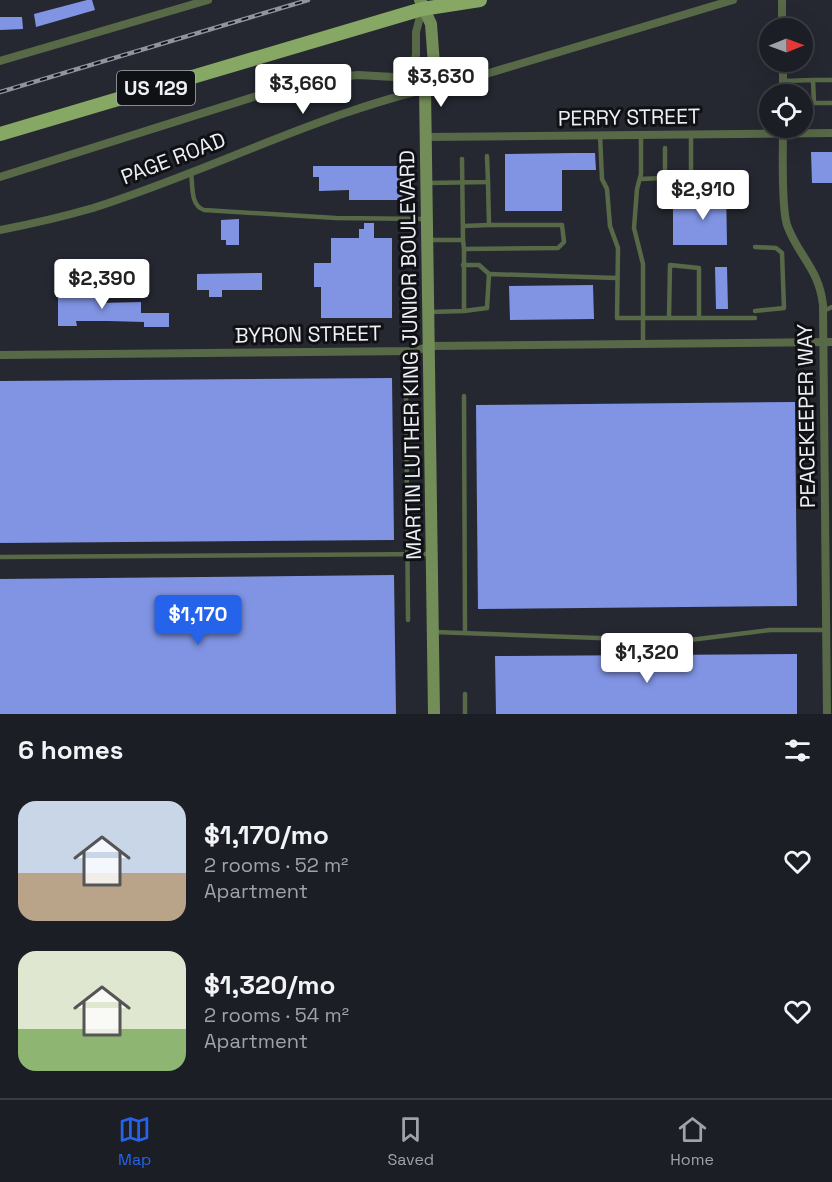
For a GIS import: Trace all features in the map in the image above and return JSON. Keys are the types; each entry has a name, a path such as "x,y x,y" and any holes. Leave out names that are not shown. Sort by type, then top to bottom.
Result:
{"main road":[{"name":"US 129","path":"0,134 437,0"},
{"name":"US 129","path":"421,4 480,0"}],"street":[{"path":"0,61 208,0"},
{"name":"PAGE ROAD","path":"0,231 94,207 310,126 425,88 459,82 733,0"},
{"path":"782,0 782,18"},
{"path":"0,177 276,90 326,78 358,75 394,77 404,74 412,67 416,55 416,32 421,4"},
{"name":"MARTIN LUTHER KING JUNIOR BOULEVARD","path":"421,4 431,24 434,65 425,88 434,714"},
{"path":"783,72 783,84"},
{"name":"PERRY STREET","path":"426,137 641,135 759,131"},
{"name":"PERRY STREET","path":"813,132 832,133"},
{"name":"PEACEKEEPER WAY","path":"783,138 786,222 793,239 821,287 828,341 827,714"},
{"name":"BYRON STREET","path":"0,355 415,351 430,346 828,341"}],"lane":[{"path":"783,80 832,80"},
{"path":"813,80 814,103 832,103"},
{"path":"640,179 691,177 691,134"},
{"path":"600,135 602,179 607,189 610,226 618,248 617,318 755,318"},
{"path":"641,135 640,179 634,228 643,264 643,343"},
{"path":"665,148 665,178"},
{"path":"487,156 489,225"},
{"path":"462,159 464,311"},
{"path":"191,171 194,201 204,210 336,218 428,219"},
{"path":"427,183 488,182"},
{"path":"463,226 559,225 564,228 564,242 558,248 464,249"},
{"path":"428,240 463,240"},
{"path":"755,247 776,248 782,254 784,264 784,308 755,311"},
{"path":"463,265 479,265 489,274 617,278"},
{"path":"669,318 670,265 699,268 699,318"},
{"path":"429,312 487,309 489,274"},
{"path":"823,311 832,307"},
{"path":"406,385 408,620"},
{"path":"464,396 465,633"},
{"path":"0,557 432,554"},
{"path":"433,632 682,641 770,630 826,630"},
{"path":"465,694 465,714"}],"building":[{"path":"92,0 95,10 36,27 34,14"},
{"path":"0,17 22,17 23,29 0,30"},
{"path":"811,152 832,152 832,183 812,183"},
{"path":"595,153 596,170 562,170 562,211 505,211 505,154"},
{"path":"313,166 402,166 403,200 349,200 349,190 319,191 319,177 313,177"},
{"path":"708,184 726,184 727,245 673,245 673,207 708,207"},
{"path":"239,219 239,245 226,245 226,240 221,240 221,220"},
{"path":"364,223 374,223 374,238 392,238 392,318 321,318 321,287 314,287 314,263 331,263 331,238 359,238 359,229 364,229"},
{"path":"715,267 727,267 728,309 716,309"},
{"path":"262,273 262,290 222,290 222,297 209,297 209,290 197,290 197,274"},
{"path":"593,285 594,319 510,320 509,286"},
{"path":"98,288 98,303 141,302 141,313 169,313 169,327 144,327 144,322 108,321 76,321 77,326 58,326 58,289"},
{"path":"392,378 394,540 0,543 0,381"},
{"path":"795,402 797,606 478,609 476,405"},
{"path":"394,575 396,714 0,714 0,579"},
{"path":"797,654 797,714 496,714 495,656"}],"railway":[{"path":"0,92 308,0"}]}
